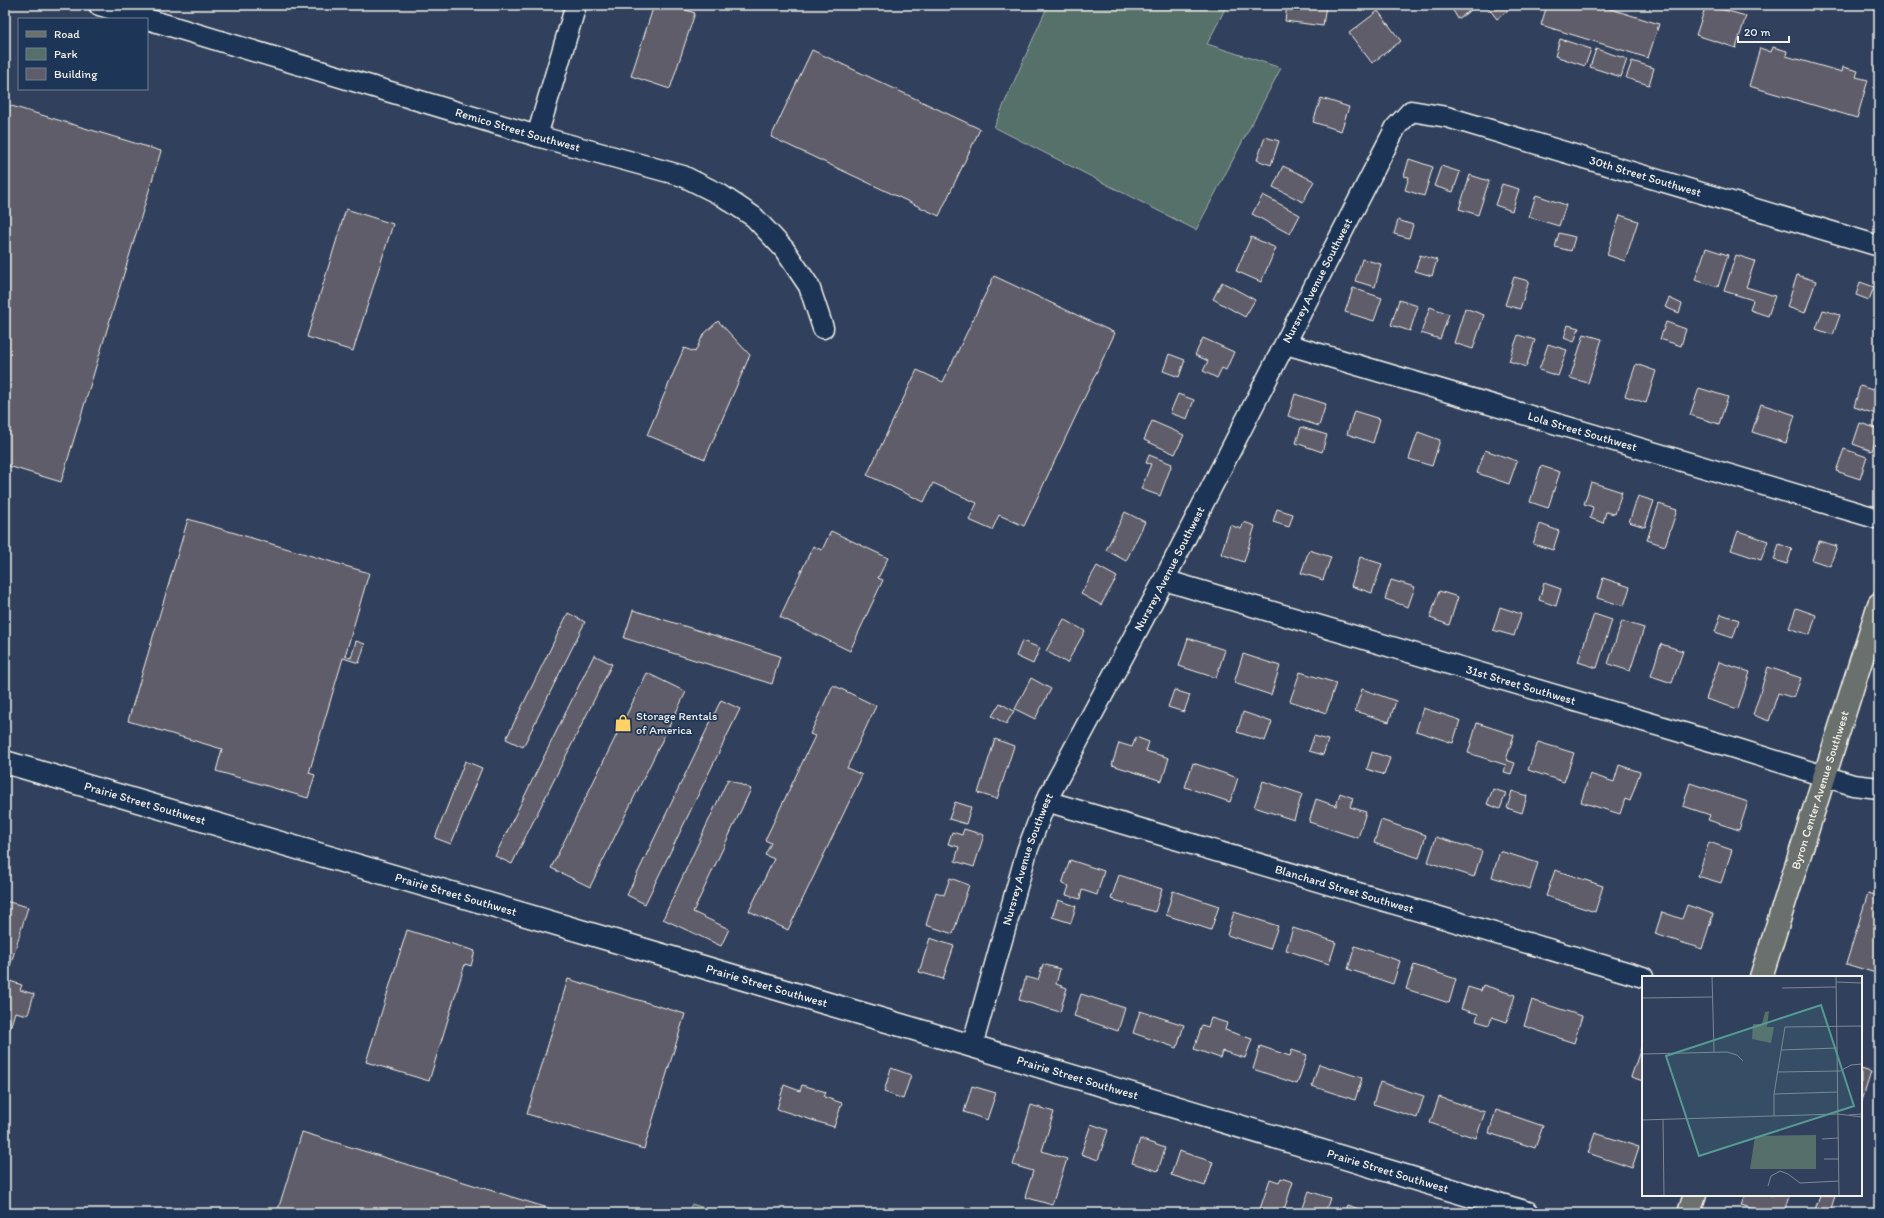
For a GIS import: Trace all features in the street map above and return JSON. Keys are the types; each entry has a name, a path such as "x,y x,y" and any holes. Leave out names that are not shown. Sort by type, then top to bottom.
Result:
{"main road":[{"name":"Byron Center Avenue Southwest","path":"1761,976 1879,604"},
{"path":"1689,1213 1695,1196"}],"street":[{"name":"Remico Street Southwest","path":"99,5 143,18"},
{"path":"537,136 576,5"},
{"name":"Remico Street Southwest","path":"148,20 537,136 683,176 726,198 754,217 784,249 810,286 823,328"},
{"name":"30th Street Southwest","path":"1411,111 1447,117 1879,246"},
{"name":"Nursrey Avenue Southwest","path":"972,1046 1027,850 1046,801 1164,580 1396,127 1411,111"},
{"name":"Lola Street Southwest","path":"1286,344 1879,519"},
{"name":"31st Street Southwest","path":"1164,580 1728,746 1853,785 1879,788"},
{"name":"Prairie Street Southwest","path":"5,762 972,1046 1528,1213"},
{"name":"Blanchard Street Southwest","path":"1046,801 1642,977"}],"green space":[{"path":"1048,5 1227,5 1207,44 1281,68 1196,230 994,127"},
{"path":"692,1204 721,1213 687,1213"}],"building":[{"path":"654,5 671,5 695,13 670,89 631,76"},
{"path":"1287,5 1326,5 1323,26 1285,21"},
{"path":"1450,5 1468,5 1471,10 1458,19"},
{"path":"1486,5 1515,5 1497,19"},
{"path":"1547,5 1598,5 1659,24 1648,58 1541,25"},
{"path":"1706,5 1746,16 1736,48 1696,35"},
{"path":"1378,11 1401,41 1372,63 1349,33"},
{"path":"1560,39 1591,49 1585,66 1555,56"},
{"path":"1773,47 1787,51 1786,56 1842,72 1843,67 1858,71 1856,77 1868,80 1857,118 1749,86 1760,48 1771,52"},
{"path":"1596,49 1627,59 1621,77 1590,67"},
{"path":"812,50 980,129 939,216 771,137"},
{"path":"1632,61 1654,68 1649,85 1626,78"},
{"path":"1321,98 1349,107 1341,131 1313,122"},
{"path":"5,104 161,151 61,482 5,465"},
{"path":"1265,137 1279,141 1271,165 1257,160"},
{"path":"1409,159 1433,167 1424,196 1405,190 1409,177 1404,176"},
{"path":"1283,166 1314,181 1303,202 1273,187"},
{"path":"1441,166 1460,172 1453,192 1434,186"},
{"path":"1470,175 1489,181 1478,215 1459,209"},
{"path":"1502,184 1519,189 1512,211 1495,205"},
{"path":"1263,195 1300,215 1290,234 1252,214"},
{"path":"1536,195 1566,205 1559,226 1529,217"},
{"path":"346,209 393,224 353,351 307,337"},
{"path":"1620,215 1638,221 1625,261 1607,255"},
{"path":"1398,220 1413,225 1409,238 1394,234"},
{"path":"1559,233 1575,237 1571,251 1555,247"},
{"path":"1251,237 1276,248 1261,282 1236,271"},
{"path":"1706,248 1728,255 1718,287 1695,280"},
{"path":"1420,255 1437,260 1432,276 1415,271"},
{"path":"1736,255 1755,261 1746,287 1775,296 1768,316 1750,310 1753,300 1724,291"},
{"path":"1362,259 1381,264 1375,287 1355,281"},
{"path":"1797,275 1816,281 1805,313 1787,307"},
{"path":"994,276 1115,333 1024,526 999,515 992,530 969,520 977,503 933,483 924,502 867,475 917,370 943,382"},
{"path":"1514,277 1529,281 1520,309 1505,305"},
{"path":"1222,282 1255,300 1245,317 1213,299"},
{"path":"1860,282 1874,287 1869,300 1856,295"},
{"path":"1353,288 1382,298 1374,321 1345,312"},
{"path":"1669,298 1682,304 1679,313 1665,307"},
{"path":"1399,300 1418,306 1410,331 1391,325"},
{"path":"1430,307 1449,314 1440,339 1421,333"},
{"path":"1465,308 1484,315 1473,349 1454,343"},
{"path":"1823,310 1840,315 1833,335 1816,329"},
{"path":"718,321 750,355 705,459 647,435 684,348 695,352 703,335"},
{"path":"1666,322 1686,329 1681,346 1660,339"},
{"path":"1568,325 1579,328 1574,342 1564,338"},
{"path":"1584,334 1602,339 1588,383 1570,378"},
{"path":"1518,335 1535,340 1526,367 1509,361"},
{"path":"1203,338 1234,352 1226,370 1222,368 1217,378 1203,371 1208,361 1195,355"},
{"path":"1548,344 1567,350 1558,376 1539,370"},
{"path":"1169,354 1185,360 1179,377 1163,371"},
{"path":"1636,364 1656,371 1646,403 1625,396"},
{"path":"1860,386 1879,392 1879,415 1854,407"},
{"path":"1699,388 1728,397 1719,424 1690,415"},
{"path":"1178,394 1194,400 1187,419 1170,413"},
{"path":"1295,394 1326,404 1319,426 1288,416"},
{"path":"1761,404 1795,415 1786,443 1752,432"},
{"path":"1354,411 1380,419 1373,443 1347,434"},
{"path":"1152,421 1184,435 1175,454 1144,440"},
{"path":"1860,423 1879,429 1872,451 1853,444"},
{"path":"1301,427 1327,435 1322,452 1296,443"},
{"path":"1418,432 1440,440 1432,466 1409,459"},
{"path":"1844,449 1867,457 1860,479 1836,471"},
{"path":"1485,450 1517,461 1509,484 1477,473"},
{"path":"1149,455 1172,464 1160,496 1141,489 1151,464 1146,463"},
{"path":"1541,466 1560,472 1548,508 1530,502"},
{"path":"1591,482 1622,492 1615,514 1606,512 1603,523 1590,518 1593,507 1584,504"},
{"path":"1638,496 1654,501 1645,527 1629,522"},
{"path":"1659,504 1677,510 1665,546 1647,540"},
{"path":"1277,509 1293,514 1289,527 1273,522"},
{"path":"1125,512 1145,522 1126,561 1106,550"},
{"path":"188,519 369,573 345,656 351,658 356,641 365,644 359,663 343,658 309,773 315,775 308,798 216,771 222,749 128,721"},
{"path":"1244,522 1255,526 1244,562 1221,554 1230,525 1241,529"},
{"path":"1540,524 1559,531 1553,550 1533,544"},
{"path":"831,531 888,558 878,578 883,580 850,651 780,617 813,546 822,550"},
{"path":"1738,531 1768,541 1761,560 1731,550"},
{"path":"1819,541 1837,546 1830,566 1812,560"},
{"path":"1779,544 1792,549 1787,564 1774,560"},
{"path":"1309,550 1331,557 1323,580 1301,573"},
{"path":"1360,557 1382,564 1372,593 1351,586"},
{"path":"1097,566 1117,577 1101,605 1081,594"},
{"path":"1603,578 1630,587 1624,606 1597,598"},
{"path":"1391,580 1415,587 1408,607 1385,599"},
{"path":"1544,583 1561,589 1556,606 1539,600"},
{"path":"1439,591 1458,597 1449,625 1430,618"},
{"path":"1500,607 1521,614 1514,636 1493,630"},
{"path":"1796,608 1816,615 1810,635 1789,628"},
{"path":"633,610 780,656 772,684 624,638"},
{"path":"568,613 585,622 523,747 506,739"},
{"path":"1594,614 1612,620 1597,668 1578,662"},
{"path":"1721,614 1739,620 1733,638 1715,632"},
{"path":"1064,619 1085,631 1067,663 1046,651"},
{"path":"1622,621 1644,628 1630,671 1608,664"},
{"path":"1188,638 1225,650 1216,678 1179,666"},
{"path":"1022,641 1040,648 1033,664 1016,656"},
{"path":"1661,644 1683,651 1672,683 1651,676"},
{"path":"1243,654 1280,666 1271,695 1234,683"},
{"path":"594,655 612,664 512,864 495,856"},
{"path":"1719,662 1750,672 1738,709 1706,699"},
{"path":"1768,667 1801,678 1794,698 1778,693 1769,721 1753,715"},
{"path":"1300,672 1336,683 1326,713 1290,701"},
{"path":"647,673 686,692 590,887 551,868"},
{"path":"1031,678 1051,689 1035,719 1015,709"},
{"path":"833,685 876,706 847,768 862,775 788,930 749,911 774,859 765,855 771,843 765,840 815,736 810,734"},
{"path":"1362,689 1396,701 1389,722 1355,711"},
{"path":"1174,690 1190,695 1184,712 1168,707"},
{"path":"721,700 740,709 645,904 627,895"},
{"path":"1000,703 1014,711 1006,724 992,716"},
{"path":"1423,708 1460,720 1453,743 1416,731"},
{"path":"1243,712 1272,722 1265,741 1237,732"},
{"path":"1477,723 1514,735 1506,760 1515,763 1511,774 1504,772 1506,765 1468,753"},
{"path":"1314,736 1328,740 1323,755 1309,751"},
{"path":"1136,737 1149,742 1146,751 1169,758 1162,781 1112,765 1119,743 1132,747"},
{"path":"995,739 1014,746 997,799 978,793"},
{"path":"1538,742 1574,753 1564,782 1528,770"},
{"path":"1372,752 1390,758 1384,775 1367,769"},
{"path":"465,761 482,768 451,844 435,838"},
{"path":"1193,763 1238,778 1230,802 1185,787"},
{"path":"1619,765 1640,772 1630,801 1625,799 1620,814 1581,802 1590,774 1614,782"},
{"path":"728,779 751,789 693,912 729,929 721,946 663,919"},
{"path":"1263,781 1302,794 1294,820 1254,807"},
{"path":"1690,783 1748,802 1739,830 1708,820 1710,815 1683,806"},
{"path":"1493,789 1506,793 1500,809 1487,804"},
{"path":"1512,791 1527,796 1522,813 1507,808"},
{"path":"1340,793 1353,798 1350,807 1366,812 1358,838 1309,822 1316,799 1336,806"},
{"path":"955,802 971,807 966,824 949,819"},
{"path":"1381,820 1426,835 1419,858 1374,843"},
{"path":"964,829 984,835 974,867 955,861 959,847 948,844 952,832 962,835"},
{"path":"1436,837 1482,851 1474,877 1428,862"},
{"path":"1709,842 1732,850 1721,883 1698,876"},
{"path":"1500,851 1538,863 1530,889 1492,877"},
{"path":"1070,860 1104,871 1097,895 1082,890 1080,899 1066,895 1069,886 1062,884"},
{"path":"1555,870 1603,886 1595,912 1546,896"},
{"path":"1119,875 1162,889 1155,912 1111,899"},
{"path":"950,878 969,885 953,934 926,925 936,892 944,895"},
{"path":"1173,891 1219,906 1211,930 1166,915"},
{"path":"1868,893 1879,896 1879,974 1846,964"},
{"path":"1058,900 1076,906 1071,923 1052,917"},
{"path":"5,901 28,907 7,976 10,981 22,985 20,990 34,994 28,1015 15,1012 5,1044"},
{"path":"1687,905 1713,914 1702,949 1655,934 1662,912 1682,919"},
{"path":"1234,912 1278,926 1270,949 1227,935"},
{"path":"1293,928 1336,942 1329,964 1286,950"},
{"path":"407,930 475,951 471,966 465,964 429,1081 366,1062"},
{"path":"930,938 954,946 943,979 919,972"},
{"path":"1355,946 1400,961 1393,984 1348,969"},
{"path":"1043,964 1060,969 1056,984 1067,988 1060,1012 1019,1000 1026,977 1038,980"},
{"path":"1414,965 1456,979 1449,1003 1406,989"},
{"path":"568,979 685,1014 644,1149 527,1114"},
{"path":"1483,985 1515,995 1507,1022 1492,1017 1489,1025 1476,1021 1478,1014 1461,1009 1468,987 1481,991"},
{"path":"1081,994 1125,1008 1118,1031 1074,1016"},
{"path":"1532,1000 1582,1016 1574,1043 1524,1026"},
{"path":"1140,1011 1184,1025 1177,1048 1133,1033"},
{"path":"1211,1018 1227,1023 1225,1030 1252,1039 1245,1058 1222,1051 1220,1058 1194,1049 1202,1025 1208,1027"},
{"path":"1642,1045 1642,1081 1631,1077"},
{"path":"1260,1046 1290,1056 1292,1050 1307,1055 1297,1084 1253,1069"},
{"path":"1319,1064 1362,1078 1355,1100 1312,1086"},
{"path":"891,1068 911,1075 903,1099 884,1092"},
{"path":"1862,1069 1871,1072 1862,1101"},
{"path":"1380,1082 1424,1096 1417,1118 1373,1104"},
{"path":"784,1085 800,1091 802,1085 826,1092 824,1097 842,1103 834,1127 777,1109"},
{"path":"972,1086 996,1093 987,1120 964,1112"},
{"path":"1439,1097 1485,1112 1476,1138 1430,1123"},
{"path":"1031,1105 1054,1112 1042,1151 1067,1159 1052,1205 1025,1197 1033,1171 1013,1165"},
{"path":"1496,1110 1543,1126 1535,1148 1489,1133"},
{"path":"1091,1124 1108,1130 1098,1160 1081,1154"},
{"path":"302,1132 564,1213 277,1213"},
{"path":"1595,1133 1639,1147 1632,1168 1588,1153"},
{"path":"1140,1139 1165,1148 1158,1171 1132,1163"},
{"path":"1179,1151 1213,1162 1205,1186 1171,1175"},
{"path":"1281,1178 1293,1182 1283,1213 1271,1213 1260,1209 1270,1179 1279,1182"},
{"path":"1309,1191 1330,1198 1325,1213 1301,1213"},
{"path":"1745,1196 1789,1196 1784,1213 1766,1213 1741,1205"},
{"path":"1820,1196 1835,1196 1830,1213 1815,1210"},
{"path":"1347,1205 1368,1212 1344,1213"}],"place":[{"name":"Storage Rentals of America","path":"623,723"}]}
